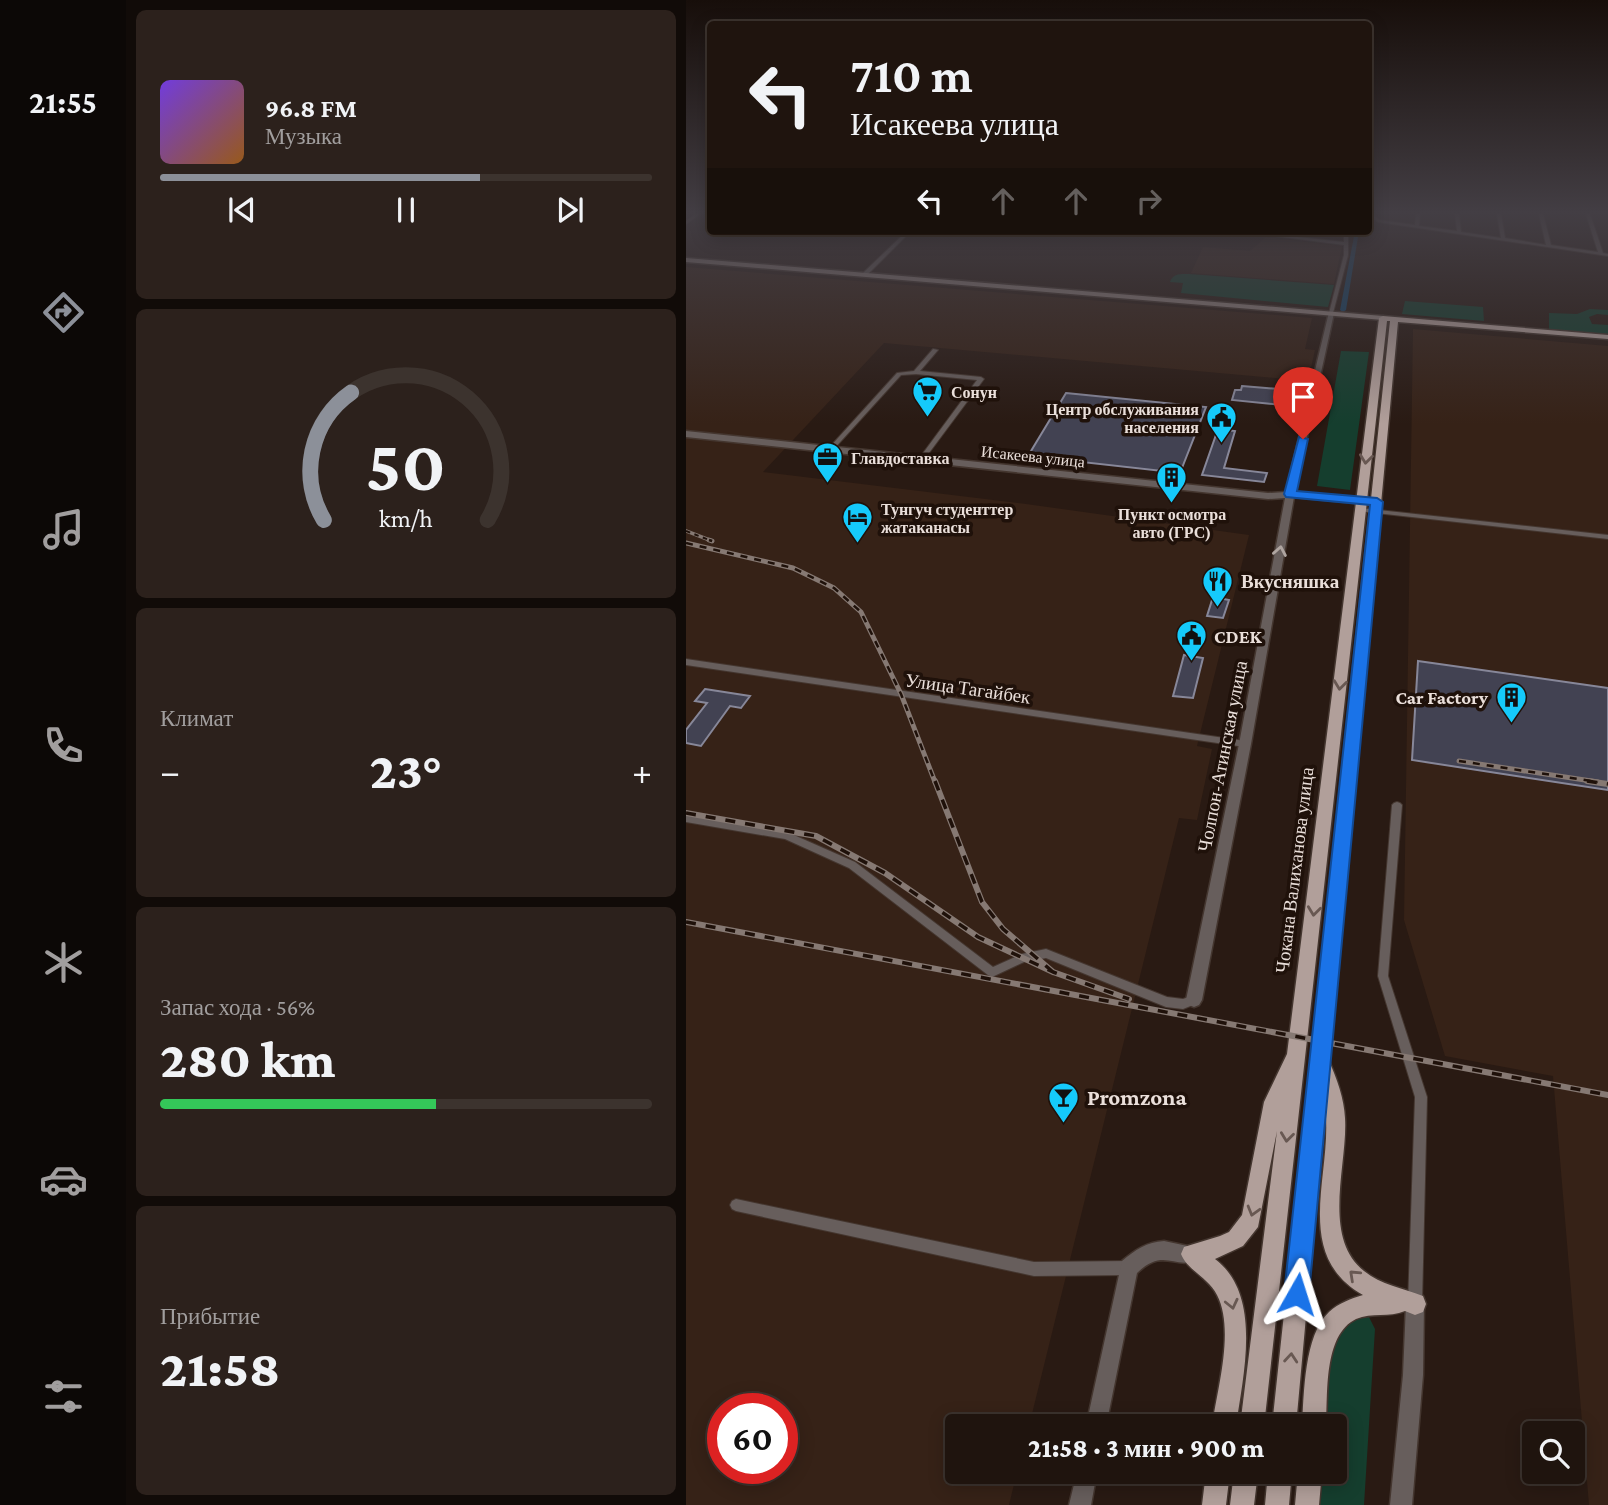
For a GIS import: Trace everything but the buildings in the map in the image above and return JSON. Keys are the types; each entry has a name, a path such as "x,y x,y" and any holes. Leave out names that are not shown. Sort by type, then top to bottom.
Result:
{"main road":[{"path":"977,284 1608,337"},
{"name":"Чокана Валиханова улица","path":"1253,1414 1345,640 1368,506 1388,319"},
{"name":"Чокана Валиханова улица","path":"1285,1414 1319,1057 1363,643 1368,506"},
{"path":"1345,640 1363,643"},
{"path":"1191,1254 1224,1246 1236,1239 1251,1220 1273,1102 1297,1052"},
{"path":"1319,1057 1332,1092 1336,1118 1331,1233 1338,1256 1349,1272 1367,1286 1415,1304"},
{"path":"1191,1254 1208,1263 1219,1275 1229,1290 1235,1310 1236,1331 1226,1414"},
{"path":"1315,1414 1323,1343 1333,1321 1348,1308 1365,1304 1415,1304"},
{"path":"1214,1505 1217,1484"},
{"path":"1242,1505 1245,1484"},
{"path":"1277,1505 1279,1484"},
{"path":"1307,1505 1309,1484"}],"street":[{"path":"1331,313 1338,284"},
{"name":"Чолпон-Атинская улица","path":"1194,1000 1245,744 1290,494 1331,313"},
{"path":"916,372 935,349"},
{"path":"830,450 899,374 916,372 981,379 920,460"},
{"name":"Исакеева улица","path":"686,434 1268,496 1308,494 1368,506 1608,537"},
{"name":"Улица Тагайбек","path":"686,662 1245,744"},
{"path":"1397,805 1383,976 1421,1097 1413,1375 1401,1505"},
{"path":"686,818 787,836 852,866 992,972 1022,958 1046,953 1166,1002 1183,1004 1194,1000"},
{"path":"736,1205 1034,1269 1129,1268"},
{"path":"1099,1414 1129,1268 1144,1253 1162,1249 1191,1254"},
{"path":"1080,1505 1084,1484"}],"shaded area":[{"path":"686,284 898,284 1312,318 1305,349 1315,350 1308,381 884,343 763,472 1249,535 1197,746 1212,749 1197,820 1179,818 1032,1414 945,1414 945,1484 1014,1484 1009,1505 686,1505"},
{"path":"1413,329 1608,346 1608,1505 1589,1505 1585,1421 1582,1421 1553,1076 1445,1056 1404,920"}],"green space":[{"path":"1183,284 1334,285 1328,307 1181,293"},
{"path":"1405,301 1483,307 1484,321 1402,314"},
{"path":"1590,309 1608,310 1608,315 1597,314 1589,317 1592,324 1608,325 1608,334 1549,329 1549,313 1577,314"},
{"path":"1341,351 1369,352 1350,490 1317,486"},
{"path":"1357,1316 1369,1317 1375,1329 1364,1505 1314,1505 1317,1484 1347,1484 1347,1414 1323,1414 1331,1340"}],"waterway":[{"path":"1343,310 1348,284"}],"railway":[{"path":"686,531 712,541 709,540"},
{"path":"686,543 793,568 834,588 861,612 901,694 935,782"},
{"path":"1459,761 1598,782"},
{"path":"935,781 982,902 1003,929 1053,972"},
{"path":"1587,781 1608,784"},
{"path":"686,813 816,836 885,873 978,937 1053,972"},
{"path":"686,922 1608,1095"},
{"path":"1053,972 1129,999"}],"place":[{"name":"Сонун","path":"928,419"},
{"name":"Центр обслуживания населения","path":"1222,445"},
{"name":"Главдоставка","path":"828,485"},
{"name":"Пункт осмотра авто (ГРС)","path":"1172,504"},
{"name":"Тунгуч студенттер жатаканасы","path":"858,545"},
{"name":"Вкусняшка","path":"1218,608"},
{"name":"CDEK","path":"1191,663"},
{"name":"Car Factory","path":"1511,724"},
{"name":"Promzona","path":"1064,1124"}],"route":[{"path":"1297,1294 1377,502 1290,494 1303,439"}]}
